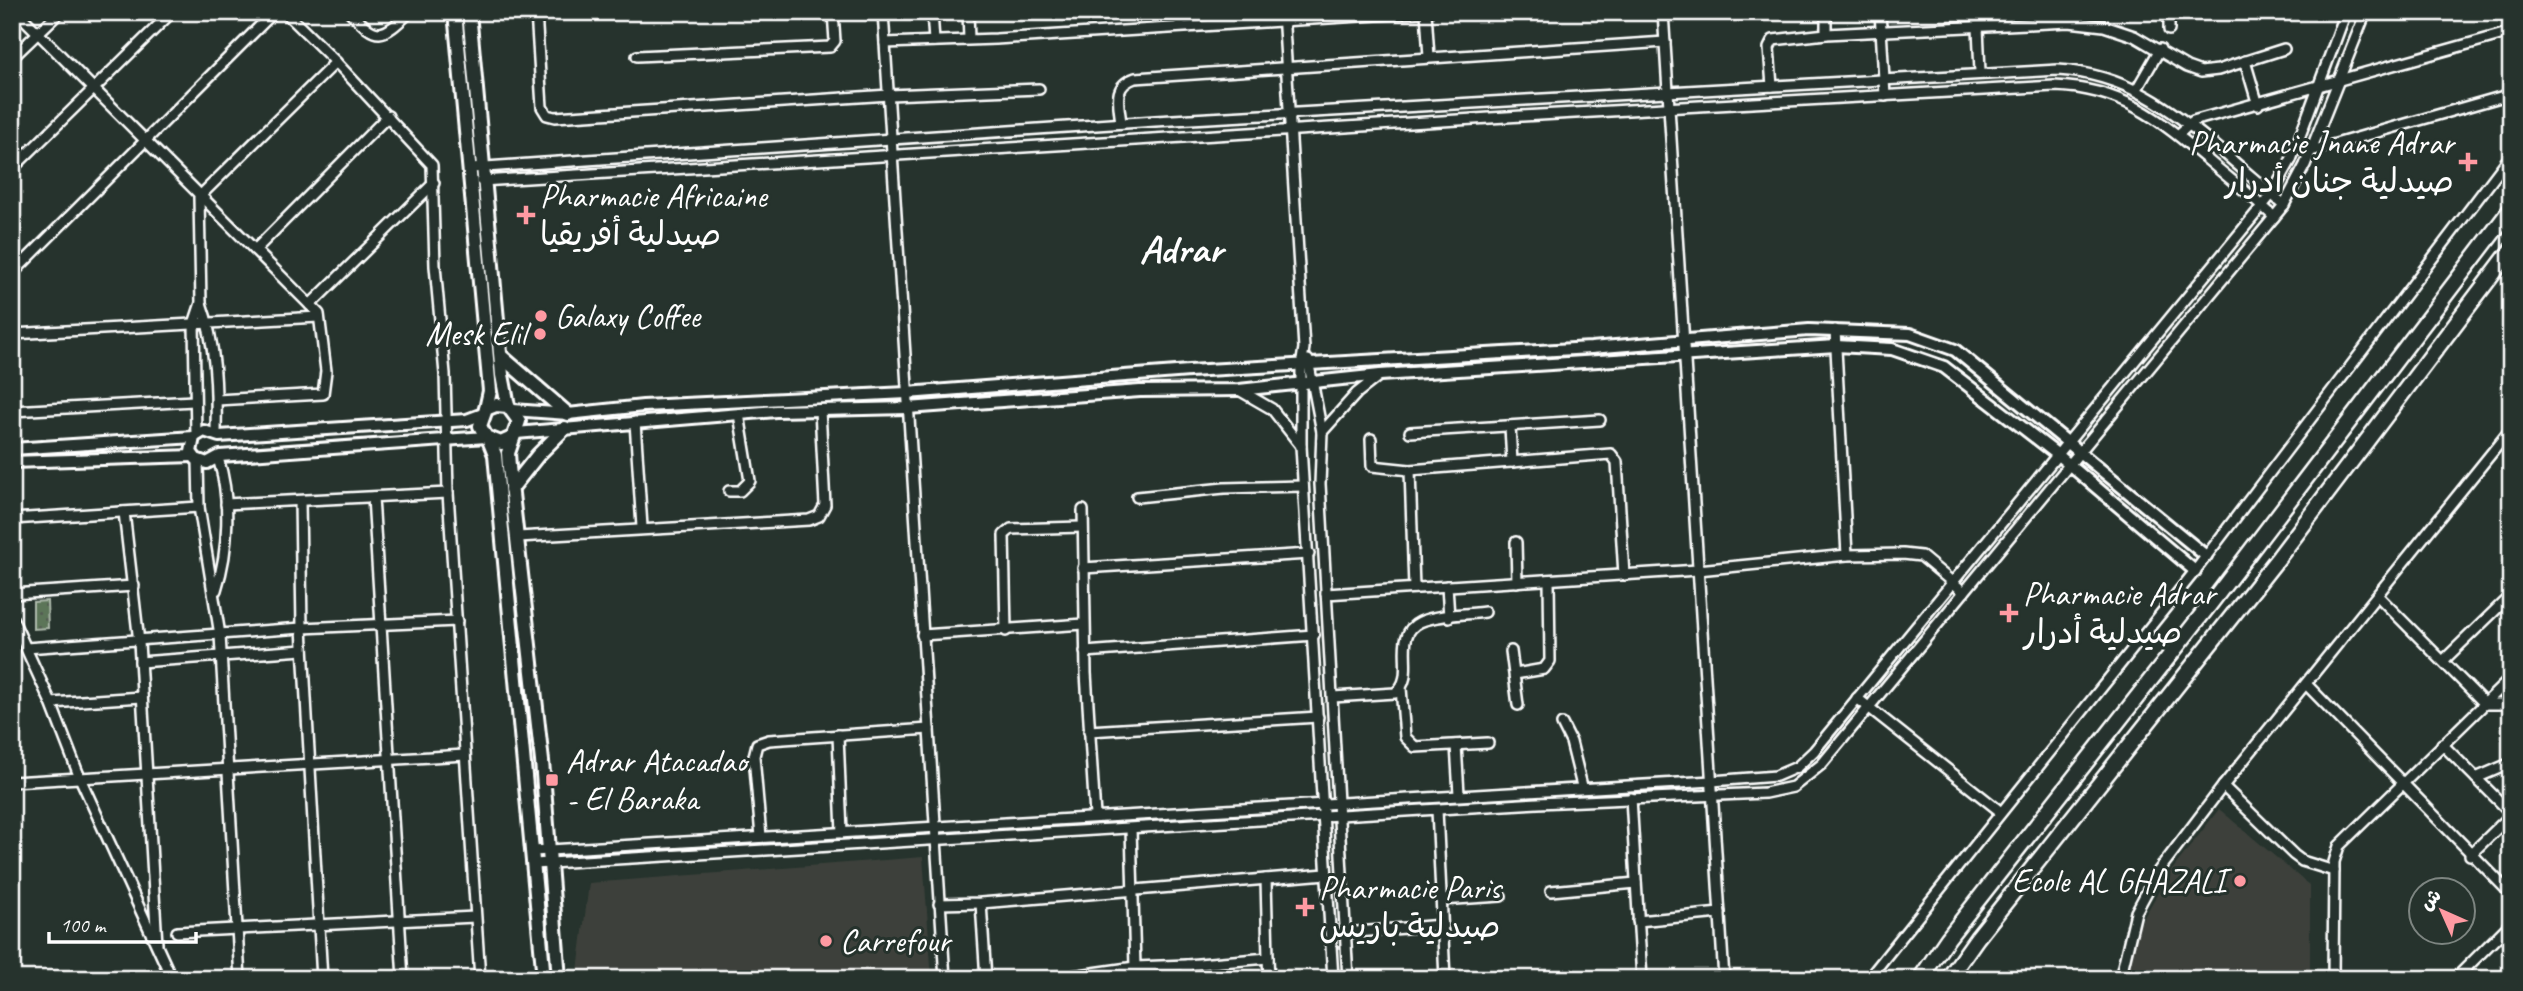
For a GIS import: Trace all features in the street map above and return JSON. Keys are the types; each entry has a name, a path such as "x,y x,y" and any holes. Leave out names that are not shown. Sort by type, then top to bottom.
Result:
{"highway":[{"path":"1920,979 1948,938 2211,603 2511,209"},
{"path":"1948,979 1976,938 2280,557 2511,250"}],"main road":[{"path":"455,12 501,356 510,408 519,421 508,453 541,753 559,979"},
{"path":"469,12 490,391 480,426 495,455 544,979"},
{"path":"501,356 568,414"},
{"path":"485,412 496,405 510,408"},
{"path":"511,489 538,455 565,428"},
{"path":"488,439 501,443 514,436"}],"street":[{"path":"17,12 320,317 326,371 323,394 217,400"},
{"path":"12,58 60,12"},
{"path":"12,169 172,12"},
{"path":"12,274 274,12"},
{"path":"285,12 337,62 430,161 434,183 435,266 447,421 448,493 480,979"},
{"path":"350,12 369,31 380,35 388,32 410,12"},
{"path":"536,12 542,107 547,115 555,117 889,95 1039,89"},
{"path":"637,56 830,47 835,41 833,12"},
{"path":"883,12 945,979"},
{"path":"932,12 934,41"},
{"path":"968,12 969,39"},
{"path":"1180,12 1180,26"},
{"path":"1219,12 1220,24"},
{"path":"885,43 1220,24 1283,17 1425,12 1429,57"},
{"path":"1663,12 1724,979"},
{"path":"1826,12 1826,34"},
{"path":"1880,12 1885,96"},
{"path":"2169,12 2169,30"},
{"path":"548,857 761,837 934,825 1325,804 1582,786 1712,781 1787,772 1797,767 1823,740 2272,194 2291,160 2321,87 2346,12"},
{"path":"533,858 935,841 1631,798 1765,793 1793,787 1813,774 2284,205 2311,151 2366,12"},
{"path":"1283,17 1307,382 1301,446 1325,804 1326,874 1333,979"},
{"path":"1772,86 1769,48 1773,40 1826,34 2090,23 2119,30 2201,72 2284,49"},
{"path":"1978,27 1980,72"},
{"path":"2178,135 2189,123 2511,32"},
{"path":"1121,123 1118,92 1121,85 1135,78 1665,42"},
{"path":"2137,89 2160,49"},
{"path":"2245,61 2258,105"},
{"path":"215,592 223,569 225,480 219,457 223,446 218,435 209,324 201,303 198,197 337,62"},
{"path":"478,174 892,137 1475,102 1670,94 1980,72 2075,71 2106,77 2153,98 2189,123 2284,205"},
{"path":"478,174 892,154 2073,87 2107,93 2145,111 2178,135 2274,217"},
{"path":"2311,151 2511,94"},
{"path":"2145,111 2153,98"},
{"path":"255,250 388,116"},
{"path":"1868,979 2195,571 2511,155"},
{"path":"310,305 434,183"},
{"path":"201,303 194,324 195,436 190,447 196,458 199,507 220,635 240,979"},
{"path":"12,334 320,317"},
{"path":"1835,330 1847,555"},
{"path":"510,408 568,414 656,405 907,393 1189,371 1306,367 1835,330 1910,334 1955,350 2206,556"},
{"path":"514,436 565,428 739,414 908,408 1140,391 1239,390 1380,375 1684,358 1836,346 1892,349 1932,360 1966,383 2069,464 2195,571"},
{"path":"1322,432 1357,393 1380,375"},
{"path":"1307,382 1322,432 1320,484 1348,979"},
{"path":"1239,390 1272,409 1301,446"},
{"path":"12,411 194,401"},
{"path":"519,537 642,527 809,520 822,514 825,505 820,410"},
{"path":"12,449 195,436 204,430 218,435 467,421 485,412"},
{"path":"729,491 740,491 750,481 739,414"},
{"path":"1410,432 1601,420"},
{"path":"635,422 642,527"},
{"path":"1510,427 1512,462"},
{"path":"2120,979 2128,938 2145,890 2223,786 2511,429"},
{"path":"12,462 196,458 207,463 219,457 447,439 488,439"},
{"path":"1371,439 1372,466 1410,470 1611,454 1617,462 1624,575"},
{"path":"1410,470 1414,588"},
{"path":"1137,497 1224,488 1303,486"},
{"path":"226,504 448,493"},
{"path":"373,497 402,979"},
{"path":"300,501 303,650 322,979"},
{"path":"12,519 199,507"},
{"path":"1083,510 1085,652 1095,816"},
{"path":"124,512 139,642 157,944"},
{"path":"1006,631 1004,534 1010,529 1082,527"},
{"path":"1516,542 1517,582"},
{"path":"1083,568 1309,554"},
{"path":"1326,594 1698,570 1847,555 1914,555 1929,562 1964,592"},
{"path":"1515,674 1544,669 1550,661 1549,580"},
{"path":"12,594 134,586"},
{"path":"1447,586 1449,617"},
{"path":"2443,661 2511,595"},
{"path":"2378,596 2485,704 2511,704"},
{"path":"1333,698 1395,693 1405,680 1406,636 1411,628 1422,621 1485,612"},
{"path":"12,618 51,703 80,778 172,979"},
{"path":"26,648 139,642 302,628 457,621"},
{"path":"922,635 1084,624"},
{"path":"1085,652 1314,635"},
{"path":"140,662 303,650"},
{"path":"1511,651 1518,705"},
{"path":"2333,979 2334,871 2339,846 2511,678"},
{"path":"2307,685 2511,894"},
{"path":"1401,688 1405,737 1415,747 1488,743"},
{"path":"51,703 142,697"},
{"path":"1857,698 2001,812"},
{"path":"1089,731 1318,717"},
{"path":"1562,724 1571,742 1582,786"},
{"path":"761,837 754,756 757,744 769,740 929,729"},
{"path":"838,735 842,833"},
{"path":"1823,740 1834,749"},
{"path":"2442,744 2511,814 2470,855"},
{"path":"1456,745 1459,794"},
{"path":"12,782 465,755"},
{"path":"2476,778 2511,762"},
{"path":"2223,786 2294,855 2302,861 2334,871"},
{"path":"1631,798 1642,979"},
{"path":"1437,810 1446,979"},
{"path":"1131,829 1135,967"},
{"path":"939,904 981,903 1131,888 1326,874"},
{"path":"1266,879 1269,979"},
{"path":"1551,891 1636,883"},
{"path":"1441,900 1501,896"},
{"path":"981,903 986,979"},
{"path":"1639,921 1720,913"},
{"path":"177,932 236,931 475,916"},
{"path":"2455,979 2511,923"},
{"path":"1345,933 1442,925"},
{"path":"993,979 1072,977 1135,967 1268,958"},
{"path":"1187,965 1187,979"}],"shaded area":[{"path":"2219,809 2310,886 2310,979 2128,979 2135,933 2168,875"},
{"path":"923,857 932,979 577,979 589,883"}],"green space":[{"path":"47,601 48,628 33,629 33,602"}],"place":[{"name":"Pharmacie Jnane Adrar صيدلية جنان أدرار","path":"2468,162"},
{"name":"Pharmacie Africaine صيدلية أفريقيا","path":"526,215"},
{"name":"Galaxy Coffee","path":"541,316"},
{"name":"Mesk Elil","path":"540,334"},
{"name":"Pharmacie Adrar صيدلية أدرار","path":"2009,613"},
{"name":"Adrar Atacadao - El Baraka","path":"552,780"},
{"name":"Ecole AL GHAZALI","path":"2240,881"},
{"name":"Pharmacie Paris صيدلية باريس","path":"1305,907"},
{"name":"Carrefour","path":"826,941"}],"district":[{"name":"Adrar","path":"1181,249"}]}
